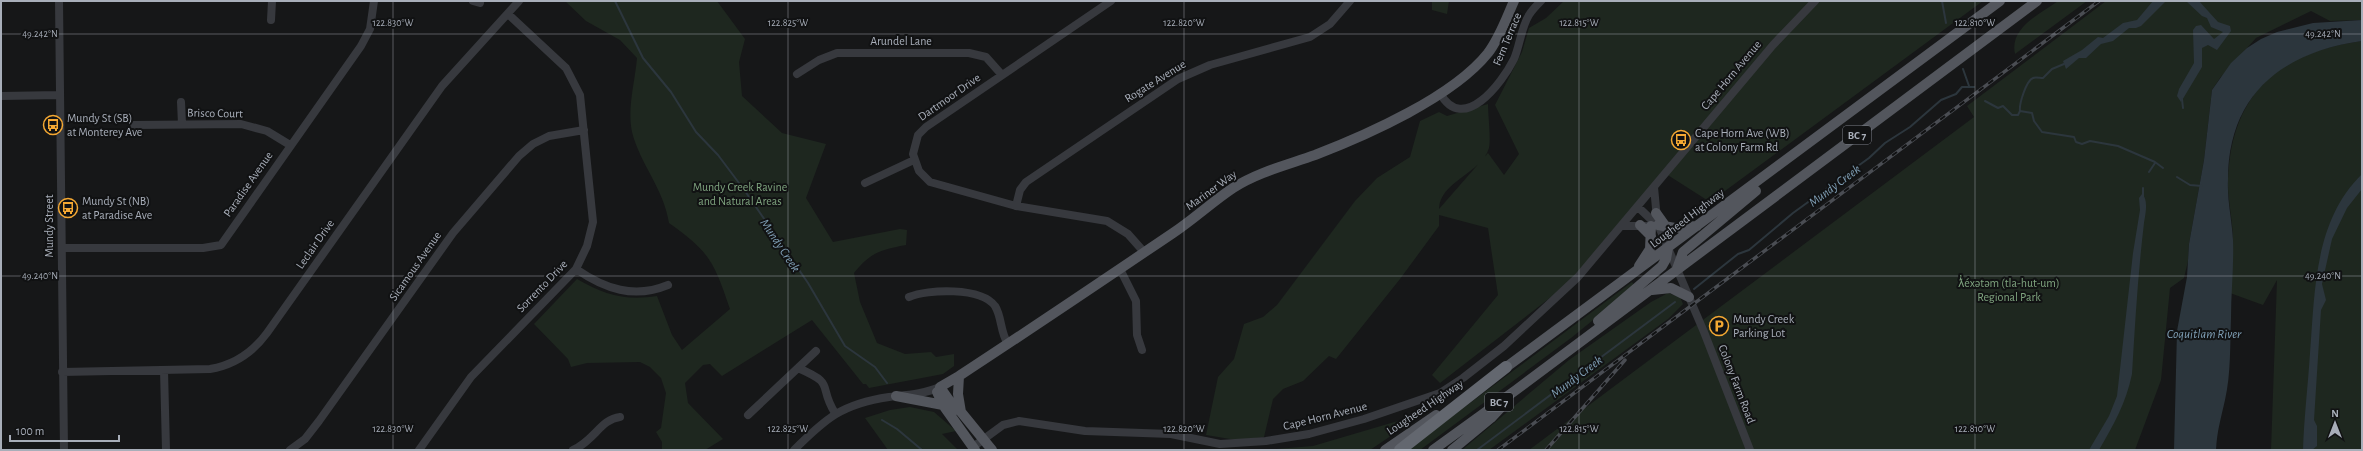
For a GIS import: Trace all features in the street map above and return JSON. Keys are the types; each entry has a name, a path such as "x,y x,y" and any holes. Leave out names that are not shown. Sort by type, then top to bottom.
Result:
{"highway":[{"path":"1400,450 1506,367"}],"main road":[{"name":"Lougheed Highway","path":"1385,450 1506,367 1632,276 1666,244 1699,225 2000,1"},
{"name":"BC 7","path":"1433,450 1650,291 2037,1"},
{"name":"Mariner Way","path":"937,388 959,376 1120,269 1245,181 1266,171 1318,154 1381,126 1440,93 1460,79 1485,56 1501,33 1512,3"},
{"path":"1678,270 1683,252 1808,144"},
{"path":"1632,276 1650,250 1657,229 1656,213"},
{"path":"1640,225 1657,229 1682,228 1699,225"},
{"path":"1565,354 1584,333 1663,265 1666,244"},
{"path":"1650,291 1671,288 1689,297"},
{"path":"959,376 958,396 961,412"},
{"path":"937,388 954,407 961,412 992,450"},
{"path":"937,388 943,405 974,449"},
{"path":"1452,450 1491,418 1516,390"},
{"path":"896,396 943,405"}],"street":[{"name":"Mundy Street","path":"59,1 64,450"},
{"path":"271,20 272,1"},
{"name":"Paradise Avenue","path":"62,248 203,248 222,245 290,145 361,46 370,29 374,1"},
{"name":"Leclair Drive","path":"62,372 164,370 219,367 237,360 257,345 433,99 519,1"},
{"name":"Dartmoor Drive","path":"914,160 915,144 922,131 1110,1"},
{"name":"Rogate Avenue","path":"1016,206 1020,190 1026,182 1178,78 1210,65 1310,37 1330,24 1350,1"},
{"name":"Fern Terrace","path":"1440,93 1446,104 1454,109 1465,109 1483,100 1503,78 1514,58 1529,15 1541,1"},
{"name":"Cape Horn Avenue","path":"974,449 984,439 1004,425 1020,421 1085,431 1171,434 1220,444 1236,445 1309,434 1420,401 1449,388 1504,346 1566,290 1622,226 1773,45 1815,1"},
{"name":"Sorrento Drive","path":"418,450 471,377 576,269 587,246 593,222 580,95 570,74 561,62 508,14"},
{"name":"Arundel Lane","path":"797,74 820,60 837,53 969,53 986,57 1002,75"},
{"path":"1,96 60,95"},
{"path":"181,102 182,124"},
{"name":"Brisco Court","path":"134,124 249,125 267,131 290,145"},
{"name":"Sicamous Avenue","path":"290,450 304,439 319,421 466,215 519,156 533,144 549,136 584,130"},
{"path":"865,183 914,160 919,171 930,182 1016,206 1099,218 1113,223 1128,234 1144,252"},
{"path":"1654,187 1656,213"},
{"name":"Colony Farm Road","path":"1636,209 1657,229 1666,244 1678,270 1750,450"},
{"path":"1622,226 1640,225"},
{"path":"576,269 607,287 622,291 642,292 668,285"},
{"path":"1120,269 1135,298 1137,335 1142,350"},
{"path":"909,297 931,291 972,294 985,297 996,309 1002,336 1008,344"},
{"path":"748,415 816,351"},
{"path":"798,368 823,381 829,402 835,413"},
{"path":"164,370 166,450"},
{"path":"794,450 835,413 857,404 937,388"},
{"path":"573,450 593,438 611,418 620,417"}],"green space":[{"name":"Mundy Creek Ravine and Natural Areas","path":"565,1 717,1 745,39 739,62 742,96 782,133 826,144 806,198 833,242 900,229 907,230 906,245 889,249 871,256 854,273 860,302 877,343 905,354 931,352 936,357 954,354 954,366 943,374 869,388 866,384 863,384 812,320 722,376 710,364 703,365 685,383 688,403 723,439 705,450 662,450 662,442 656,432 661,428 666,393 661,378 650,367 640,362 587,363 571,367 568,359 534,324 577,279 606,293 635,298 657,296 672,335 682,350 730,309 709,259 694,242 669,223 662,199 640,155 632,132 630,114 637,58 620,40 586,21"},
{"path":"1432,1 1449,1 1447,14 1432,10"},
{"path":"1564,1 1983,1 1710,202 1663,172 1573,280 1440,383 1432,375 1498,295 1488,228 1439,215 1439,226 1400,279 1336,359 1329,356 1303,381 1283,389 1273,399 1264,437 1236,440 1206,435 1218,377 1234,359 1244,324 1263,317 1277,305 1355,201 1377,178 1410,157 1420,121 1439,112 1447,116 1488,104 1490,144 1485,157 1488,153 1504,175 1519,154 1495,105 1522,52 1529,28 1546,18","holes":["1478,165 1439,209 1441,199 1446,191"]},
{"path":"2058,1 2087,1 2015,54 2014,45 2021,29"},
{"name":"ƛ̓éxətəm (tla-hut-um) Regional Park","path":"2106,1 2362,1 2362,20 2330,21 2311,11 2256,38 2220,78 2212,90 2204,160 2189,244 2188,261 2184,278 2170,288 2161,380 2135,450 1529,450 1974,117 1967,106"},
{"path":"2362,41 2362,450 2271,450 2277,280 2263,305 2230,293 2233,241 2228,194 2228,178 2232,148 2239,122 2251,100 2266,81 2285,67 2307,55 2333,47"},
{"path":"1632,282 1635,286 1571,338 1420,450 1407,450"},
{"path":"1668,293 1680,297 1683,304 1668,319 1489,450 1462,450 1569,360 1651,302"},
{"path":"910,407 934,412 956,431 942,434 958,450 888,450 865,418 890,410"},
{"path":"1425,413 1370,450 1265,450 1313,446"}],"water":[{"path":"2153,1 2166,1 2141,26 2129,28 2113,41 2101,44 2086,58 2079,58 2066,69 2063,61 2082,50 2098,37 2103,38 2123,23 2137,20"},
{"path":"2186,1 2199,1 2218,22 2230,26 2231,31 2217,50 2208,45 2202,48 2202,67 2181,102 2177,96 2179,89 2194,63 2193,30 2196,26 2201,25 2214,39 2223,32 2211,27 2207,18 2202,16"},
{"name":"Coquitlam River","path":"2362,20 2362,41 2334,47 2308,55 2285,67 2265,82 2250,101 2238,124 2231,150 2228,180 2233,250 2229,369 2227,390 2218,431 2216,450 2174,450 2177,331 2187,277 2189,244 2204,160 2212,90 2231,63 2247,48 2261,39 2277,32 2313,23"},
{"path":"2362,174 2362,189 2347,208 2332,239 2322,284 2326,300 2321,310 2314,420 2317,426 2317,446 2312,450 2303,450 2313,305 2320,258 2334,213 2346,193"},
{"path":"2142,194 2145,200 2146,208 2138,280 2132,374 2123,404 2099,450 2089,450 2109,416 2117,396 2133,253 2140,210 2139,198"}],"waterway":[{"name":"Mundy Creek","path":"615,1 643,58 671,92 696,132 718,155 745,191 808,283 845,346 875,367 887,383"},
{"path":"1942,1 1946,23"},
{"path":"2020,111 2024,93 2030,80 2034,78 2043,78 2052,69 2064,64"},
{"path":"1963,69 1969,86"},
{"name":"Mundy Creek","path":"1694,289 1738,254 1749,250 1793,213 1869,158 1885,143 1910,127 1941,100 1956,94 1962,87 1974,87"},
{"path":"2182,99 2183,108"},
{"path":"1985,101 1998,108 2003,106 2012,115 2018,115 2020,111 2032,113 2034,121 2042,132 2074,137 2076,142 2082,144 2090,141 2118,146 2155,162 2163,168"},
{"path":"2149,172 2155,163"},
{"path":"2177,177 2190,185 2202,186"},
{"path":"2143,188 2143,197"},
{"name":"Mundy Creek","path":"1477,450 1675,302"},
{"name":"Mundy Creek","path":"882,420 897,429 922,450"}],"railway":[{"path":"1498,450 2099,1"},
{"path":"1546,450 1625,360"}],"place":[{"name":"Mundy St (SB) at Monterey Ave","path":"53,125"},
{"name":"Cape Horn Ave (WB) at Colony Farm Rd","path":"1681,140"},
{"name":"Mundy St (NB) at Paradise Ave","path":"68,208"},
{"name":"Mundy Creek Parking Lot","path":"1719,326"}]}
